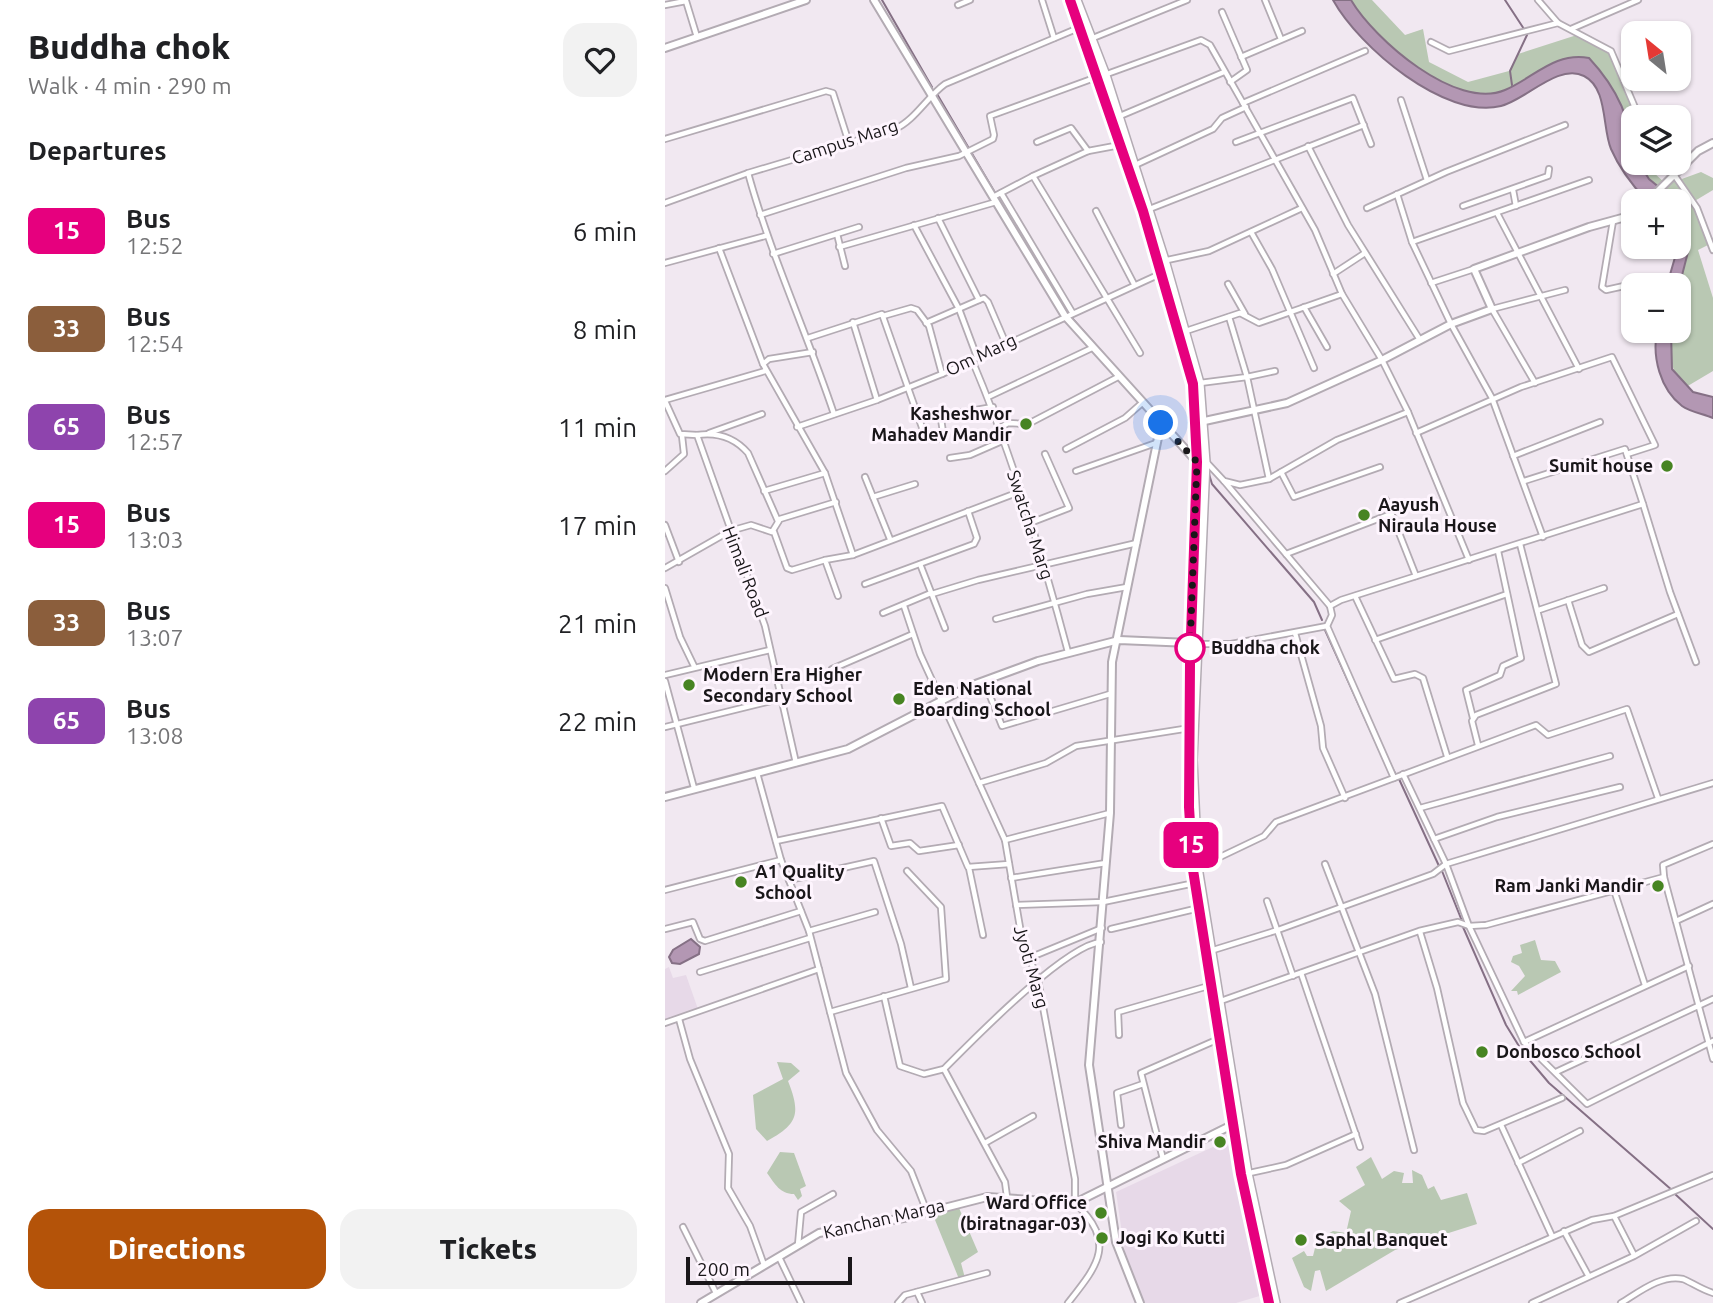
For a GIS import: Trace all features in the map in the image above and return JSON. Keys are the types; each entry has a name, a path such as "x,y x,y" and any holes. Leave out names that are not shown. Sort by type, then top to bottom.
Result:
{"main road":[{"path":"1070,0 1093,38 1121,145 1162,261 1193,384 1202,462 1190,728 1196,869 1216,1002 1269,1303"},
{"path":"1077,0 1102,76 1119,117 1145,210"},
{"path":"1162,261 1162,273 1200,383 1196,451 1202,462"},
{"path":"1194,643 1195,883 1234,1124 1276,1303"}],"street":[{"path":"665,48 806,0"},
{"path":"874,0 967,153 1073,313"},
{"path":"958,5 970,0"},
{"path":"1042,0 1054,38"},
{"path":"1093,38 1187,0"},
{"path":"1265,0 1281,39"},
{"path":"1538,0 1558,23 1611,51 1634,105"},
{"path":"1570,29 1638,0"},
{"path":"665,5 686,1 697,37"},
{"path":"1222,12 1247,72 1230,82"},
{"path":"1431,42 1449,51 1558,23"},
{"name":"Campus Marg","path":"665,203 748,173 900,127 931,94 945,84 1085,26"},
{"path":"1241,57 1303,31"},
{"path":"760,215 906,168 967,153 993,139 990,116 1201,40 1210,45 1315,230 1342,294 1382,360 1408,412 1469,560"},
{"path":"1133,166 1213,129 1220,120 1244,105 1365,51"},
{"path":"1119,117 1224,72"},
{"path":"665,139 826,91 833,93 849,143"},
{"path":"1235,142 1353,98 1371,144"},
{"path":"1401,100 1427,180"},
{"path":"1145,210 1364,125"},
{"path":"1367,208 1427,180 1565,125"},
{"path":"1037,142 1071,128 1088,151"},
{"path":"1691,157 1713,143"},
{"path":"839,247 938,218 997,196 1088,151 1121,145"},
{"path":"1308,146 1365,253 1420,340"},
{"path":"1463,206 1548,176 1549,169"},
{"path":"748,173 765,236 808,338 834,414"},
{"path":"1660,189 1672,175"},
{"path":"1675,175 1697,208 1713,250"},
{"path":"1033,176 1140,353"},
{"path":"1412,242 1589,180"},
{"path":"1513,189 1516,206"},
{"path":"1397,194 1412,242 1431,283 1492,398 1543,537"},
{"path":"997,196 1065,316 1161,423 1224,481 1330,606 1332,615 1327,626 1394,778"},
{"path":"1162,261 1209,251 1302,208"},
{"path":"1096,211 1134,284"},
{"path":"1497,213 1579,369"},
{"path":"938,218 979,300"},
{"path":"1431,283 1621,218"},
{"path":"1613,220 1602,287 1606,289 1621,286"},
{"name":"Swatcha Marg","path":"914,225 959,309 1045,566 1068,652"},
{"path":"773,254 859,227"},
{"path":"1251,232 1272,269 1314,368"},
{"path":"837,234 845,266"},
{"path":"665,263 765,236"},
{"path":"719,247 765,371 825,473 853,555"},
{"path":"1333,274 1365,253"},
{"path":"1474,269 1492,309 1535,383"},
{"name":"Om Marg","path":"797,427 877,400 975,359 1162,273"},
{"path":"1228,284 1246,314 1259,323 1342,294"},
{"path":"1198,423 1287,403 1382,360 1451,324 1492,309 1566,290"},
{"path":"926,323 984,298 1006,344"},
{"path":"883,316 914,307 926,323 941,373"},
{"path":"1304,307 1327,347"},
{"path":"808,338 879,313 883,316 925,436 944,439 941,419 946,415 993,407"},
{"path":"1182,333 1246,314"},
{"path":"1230,317 1247,377 1269,479"},
{"path":"853,322 877,400"},
{"path":"988,397 1092,348"},
{"path":"763,363 769,359 813,352"},
{"path":"1416,433 1492,398 1610,357 1615,359 1655,445 1627,454"},
{"path":"665,471 684,454 683,436 665,400 765,371"},
{"path":"1200,383 1275,371"},
{"path":"998,429 1008,424 1028,424 1118,377"},
{"path":"1066,449 1125,418 1142,403"},
{"path":"1224,481 1240,485 1269,479 1338,440 1408,412"},
{"path":"683,436 708,434 762,414"},
{"path":"1513,456 1600,422"},
{"path":"1140,1303 1116,1242 1089,1065 1110,813 1112,662 1119,640 1161,423"},
{"path":"708,434 725,437 748,453 778,521 775,532 787,568 792,570 853,555 1019,492"},
{"name":"Himali Road","path":"697,435 759,607 796,763"},
{"path":"950,458 970,455 1002,441"},
{"path":"1076,471 1157,443"},
{"path":"1524,481 1625,449 1696,662"},
{"path":"1030,523 1069,508 1045,454"},
{"path":"1281,472 1294,497 1380,467"},
{"path":"764,491 825,473"},
{"path":"865,477 890,540"},
{"path":"873,497 915,484"},
{"path":"1386,500 1416,576"},
{"path":"778,521 836,502"},
{"path":"1330,606 1643,504"},
{"path":"865,584 975,543 977,538 968,511"},
{"path":"1286,554 1391,514"},
{"path":"665,525 679,562"},
{"path":"665,568 730,531 751,525 775,532"},
{"path":"883,613 904,607 932,593 978,580 1137,543"},
{"path":"1473,718 1556,684 1520,544"},
{"path":"1478,745 1466,690 1500,675 1503,666 1521,658 1498,551"},
{"path":"825,560 838,596"},
{"path":"920,564 945,628"},
{"path":"996,619 1055,602 1129,587"},
{"path":"665,588 680,637 694,666"},
{"path":"1539,610 1604,588"},
{"path":"1375,640 1507,594"},
{"path":"1355,596 1394,678 1415,674 1423,677 1447,756"},
{"path":"1568,600 1582,645 1589,652 1678,614"},
{"name":"Jyoti Marg","path":"904,607 941,701 1005,840 1022,939 1038,981 1075,1179 1075,1203"},
{"path":"665,797 848,749 984,681 1068,652 1119,640 1231,645 1327,626"},
{"path":"1295,633 1321,726 1323,748 1345,799"},
{"path":"831,669 913,634"},
{"path":"665,674 770,650"},
{"path":"665,681 694,788"},
{"path":"984,681 1002,726 1111,694"},
{"path":"665,727 779,699"},
{"path":"1196,869 1264,836 1276,822 1345,799 1447,756 1536,724 1548,735 1627,709 1658,798"},
{"path":"979,783 1046,763 1076,747 1190,728"},
{"path":"1420,808 1610,756"},
{"path":"757,773 781,860 809,931 846,1073 855,1095 877,1130 911,1171 927,1212"},
{"path":"1403,774 1445,864 1469,926 1524,1042 1587,1104 1711,1042"},
{"path":"1208,951 1278,930 1435,873 1445,864 1713,783"},
{"path":"1434,839 1508,814 1620,787"},
{"path":"776,841 943,806 969,867 983,935"},
{"path":"1005,840 1110,813"},
{"path":"881,818 887,843 891,846 910,843 919,851 959,845"},
{"path":"1713,844 1663,865 1698,1005 1711,1042 1713,1059"},
{"path":"665,890 781,860"},
{"path":"789,880 874,861 901,944 911,988"},
{"path":"1011,878 1106,863"},
{"path":"969,867 1009,864"},
{"path":"1325,864 1375,994 1414,1150"},
{"path":"830,1012 943,981 946,977 941,907 907,871"},
{"path":"1216,1002 1419,931 1458,922 1469,926 1486,925 1664,877"},
{"path":"1016,905 1104,902 1195,883"},
{"path":"1614,890 1645,985"},
{"path":"1267,901 1293,976"},
{"path":"1676,921 1713,904"},
{"path":"1111,929 1199,908"},
{"path":"665,929 693,922 700,939 705,941 801,911"},
{"path":"809,931 875,912"},
{"path":"1029,958 1102,928"},
{"path":"1419,931 1437,988 1463,1103 1476,1130 1484,1131 1501,1125 1562,1098"},
{"path":"700,972 810,938"},
{"path":"884,996 901,1066 924,1074 944,1069 1038,981 1073,955 1101,942"},
{"path":"1524,1042 1689,966"},
{"path":"665,1023 818,969"},
{"path":"1301,973 1360,1147"},
{"path":"1119,1035 1118,1012 1212,985"},
{"path":"1556,1072 1713,999"},
{"path":"679,1019 690,1059 729,1154 728,1188 750,1226 764,1265"},
{"path":"1163,1159 1143,1084 1143,1070 1221,1038"},
{"path":"944,1069 1005,1182 1007,1197"},
{"path":"1121,1125 1117,1093 1143,1084"},
{"path":"985,1143 1033,1116"},
{"path":"1068,1303 1096,1268 1100,1249 1098,1233 1089,1216 1075,1203 1234,1124"},
{"path":"1501,1125 1552,1236"},
{"path":"1518,1163 1580,1131"},
{"path":"1245,1174 1286,1165 1356,1134"},
{"path":"1400,1303 1564,1231 1592,1220 1614,1216 1713,1175"},
{"path":"797,1245 801,1212 833,1194"},
{"name":"Kanchan Marga","path":"701,1303 819,1233 927,1212 955,1203 1007,1197 1075,1203"},
{"path":"1614,1216 1634,1256"},
{"path":"1532,1303 1634,1256 1696,1221"},
{"path":"683,1227 716,1293"},
{"path":"1564,1231 1588,1275"},
{"path":"779,1256 801,1303"},
{"path":"898,1303 905,1295 987,1273"},
{"path":"1621,1303 1660,1281 1671,1279 1683,1279 1696,1288 1713,1293"},
{"path":"917,1293 922,1303"}],"shaded area":[{"path":"1333,0 1351,0 1378,33 1418,68 1463,90 1485,94 1516,85 1555,62 1577,57 1589,58 1608,81 1621,106 1621,168 1608,140 1601,99 1592,82 1584,76 1564,74 1501,106 1479,107 1455,102 1406,76 1383,58 1345,19"},
{"path":"1626,175 1646,175 1661,189 1637,189"},
{"path":"1675,259 1686,259 1683,273 1670,273"},
{"path":"1656,343 1671,343 1672,369 1693,392 1713,397 1713,418 1685,408 1674,399 1659,372"},
{"path":"691,939 700,947 699,954 680,964 672,963 669,957 673,950"},
{"path":"669,967 673,978 686,975 699,1012 665,1020 665,969"},
{"path":"1230,1139 1263,1295 1236,1303 1145,1303 1125,1254 1116,1192"}],"green space":[{"path":"1351,0 1372,0 1405,35 1423,29 1429,62 1468,82 1509,71 1518,54 1580,34 1611,51 1621,75 1621,91 1628,91 1634,105 1621,107 1605,77 1589,58 1577,57 1555,62 1505,90 1485,94 1463,90 1418,68 1362,16"},
{"path":"1701,172 1713,178 1713,190 1693,202 1710,244 1698,250 1713,298 1713,371 1686,387 1673,367 1670,347 1670,343 1691,343 1691,273 1683,273 1686,259 1691,259 1691,189 1662,189 1646,175 1656,175 1665,183 1672,175 1679,180"},
{"path":"1535,940 1541,960 1555,961 1561,972 1518,995 1517,991 1511,991 1525,976 1519,966 1511,962 1513,956 1522,953 1520,945"},
{"path":"777,1062 791,1063 800,1071 788,1081 795,1102 794,1117 785,1129 767,1141 756,1129 753,1095 783,1079"},
{"path":"780,1152 794,1153 806,1186 800,1189 802,1196 798,1200 794,1194 778,1188 767,1173"},
{"path":"1371,1157 1382,1179 1394,1171 1404,1173 1402,1183 1413,1183 1412,1170 1422,1175 1428,1189 1434,1186 1441,1200 1467,1193 1477,1224 1395,1250 1326,1291 1320,1270 1315,1271 1311,1291 1304,1287 1292,1258 1304,1251 1307,1256 1313,1256 1317,1240 1333,1231 1346,1233 1351,1211 1339,1201 1365,1185 1356,1167"},
{"path":"959,1208 978,1252 961,1263 965,1278 959,1279 933,1215"}],"waterway":[{"path":"882,0 932,87"},
{"path":"1505,0 1524,29"},
{"path":"1512,85 1510,71 1527,35"},
{"path":"937,94 1035,261"},
{"path":"1696,149 1713,139"},
{"path":"1060,301 1066,309"},
{"path":"1071,317 1158,415"},
{"path":"1209,474 1212,484 1314,602 1322,620"},
{"path":"1325,630 1381,754"},
{"path":"1388,760 1396,775"},
{"path":"1399,779 1439,866"},
{"path":"1442,871 1462,921"},
{"path":"1463,927 1506,1025 1522,1051 1549,1083 1673,1191"},
{"path":"1675,1194 1713,1229"}],"bus line":[{"name":"15","path":"1070,0 1082,27 1143,211 1193,384 1197,462 1190,664 1189,807 1193,870 1241,1174 1269,1303"}],"place":[{"name":"Kasheshwor Mahadev Mandir","path":"1026,424"},
{"name":"Sumit house","path":"1667,466"},
{"name":"Aayush Niraula House","path":"1364,515"},
{"name":"Buddha chok","path":"1190,648"},
{"name":"Modern Era Higher Secondary School","path":"689,685"},
{"name":"Eden National Boarding School","path":"899,699"},
{"name":"A1 Quality School","path":"741,882"},
{"name":"Ram Janki Mandir","path":"1658,886"},
{"name":"Donbosco School","path":"1482,1052"},
{"name":"Shiva Mandir","path":"1220,1142"},
{"name":"Ward Office (biratnagar-03)","path":"1101,1213"},
{"name":"Jogi Ko Kutti","path":"1102,1238"},
{"name":"Saphal Banquet","path":"1301,1240"}],"route":[{"path":"1161,423 1197,462 1190,648"}]}
